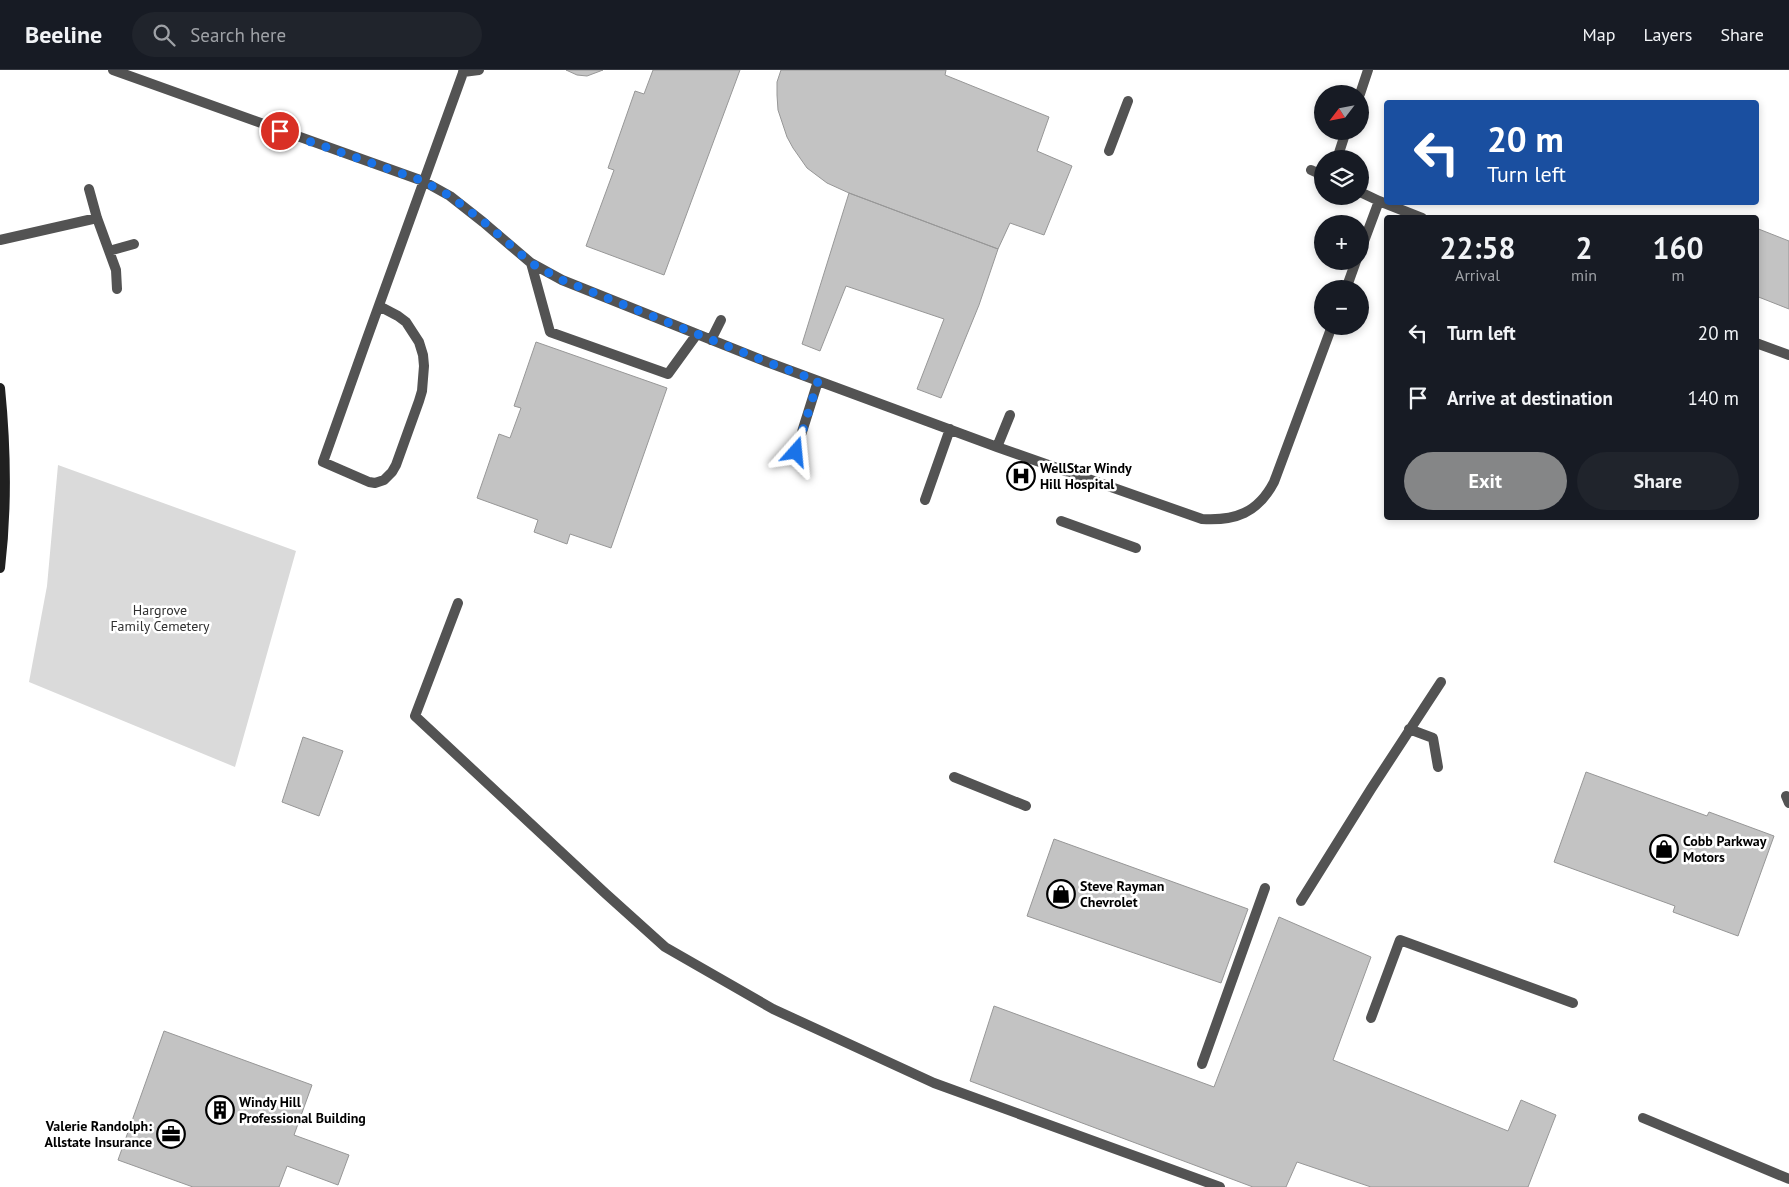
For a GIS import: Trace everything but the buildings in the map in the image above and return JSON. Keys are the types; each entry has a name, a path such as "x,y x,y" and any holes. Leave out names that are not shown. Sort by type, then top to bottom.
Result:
{"main road":[{"path":"0,388 4,447 4,508 0,568"}],"lane":[{"path":"113,70 423,181 450,196 484,222 531,263 562,280 818,381 1194,518 1217,520 1240,515 1263,500 1274,482 1329,335"},
{"path":"379,306 398,316 413,331 423,354 424,372 420,396 396,465 384,480 375,483 361,480 324,462 423,181 463,71 479,70"},
{"path":"1363,85 1368,70"},
{"path":"1108,151 1128,101"},
{"path":"89,189 97,218 116,270 117,289"},
{"path":"1369,196 1384,203"},
{"path":"1369,228 1379,201"},
{"path":"1389,205 1414,215"},
{"path":"0,240 97,218"},
{"path":"109,251 134,244"},
{"path":"531,263 550,332 668,374 698,334"},
{"path":"711,340 721,320"},
{"path":"1759,344 1789,355"},
{"path":"796,452 818,381"},
{"path":"998,447 1010,415"},
{"path":"925,500 950,429"},
{"path":"1061,521 1136,548"},
{"path":"458,603 415,716 665,947 773,1010 934,1084 1220,1187"},
{"path":"1301,901 1409,729 1441,682"},
{"path":"1409,729 1433,738 1438,766"},
{"path":"954,777 1026,806"},
{"path":"1202,1064 1265,888"},
{"path":"1371,1018 1400,940 1573,1003"},
{"path":"1643,1118 1789,1179"}],"green space":[{"name":"Hargrove Family Cemetery","path":"58,465 296,551 235,767 29,682 47,586"}],"place":[{"name":"WellStar Windy Hill Hospital","path":"1021,476"},
{"name":"Cobb Parkway Motors","path":"1664,849"},
{"name":"Steve Rayman Chevrolet","path":"1061,894"},
{"name":"Windy Hill Professional Building","path":"220,1110"},
{"name":"Valerie Randolph: Allstate Insurance","path":"171,1134"}],"route":[{"path":"280,131 423,181 450,196 484,222 531,263 562,280 818,381 796,452"}]}
